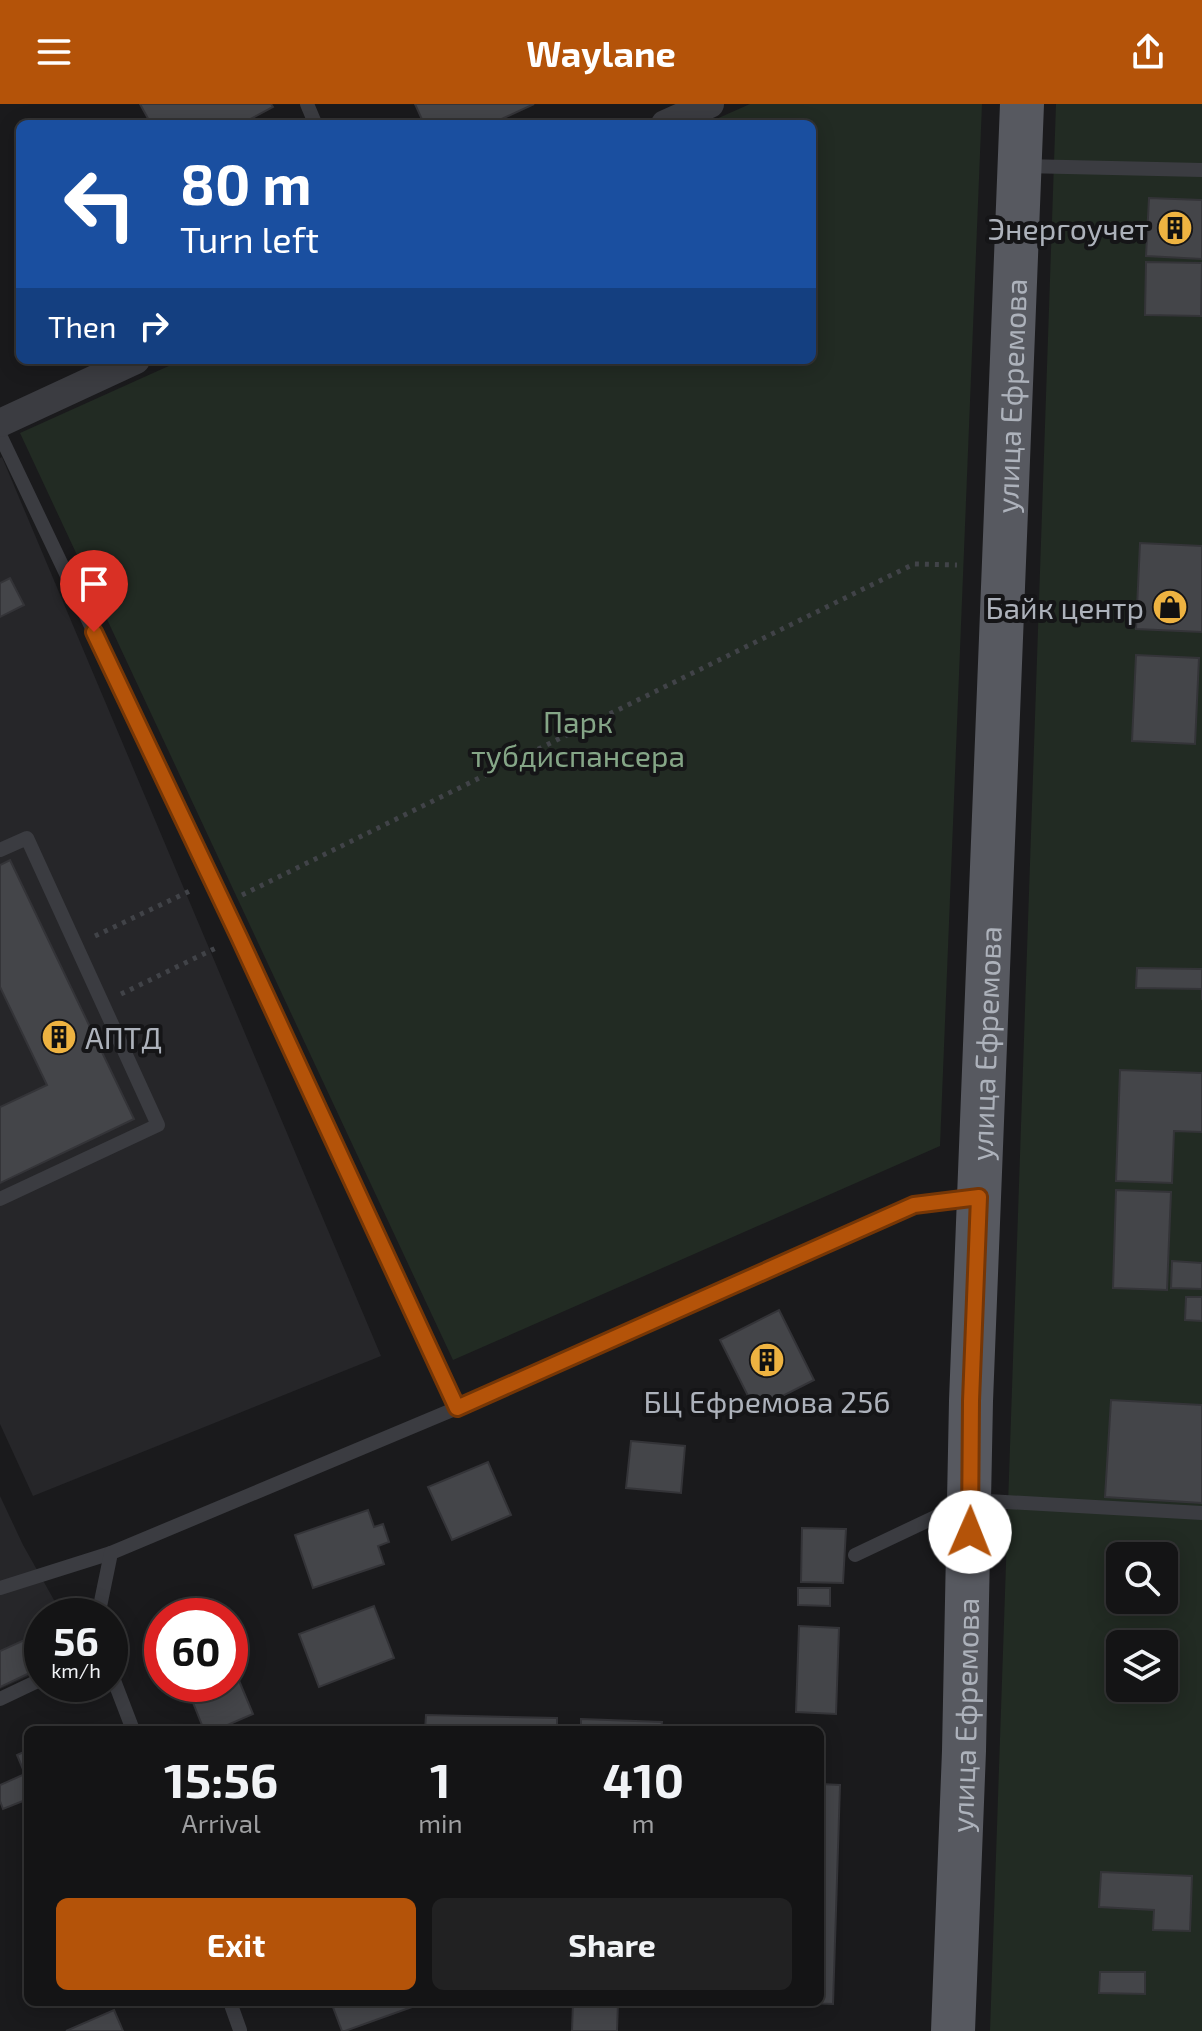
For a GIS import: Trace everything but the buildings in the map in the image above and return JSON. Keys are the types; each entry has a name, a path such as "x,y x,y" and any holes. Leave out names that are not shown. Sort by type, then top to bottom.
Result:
{"main road":[{"name":"улица Ефремова","path":"953,2031 971,1500 971,1401 1022,104"}],"street":[{"path":"674,120 710,104"},
{"path":"0,423 127,364"}],"lane":[{"path":"1021,165 1202,170"},
{"path":"0,435 239,937 457,1408"},
{"path":"0,850 27,838 158,1125 0,1199"},
{"path":"0,1588 111,1553 457,1408 914,1205 979,1197"},
{"path":"855,1555 971,1500 1202,1513"},
{"path":"102,1598 111,1553"},
{"path":"0,1699 24,1688"},
{"path":"122,1702 131,1726"},
{"path":"231,2006 240,2030"}],"path":[{"path":"223,904 914,564 957,565"},
{"path":"76,945 212,881"},
{"path":"102,1003 239,937"}],"shaded area":[{"path":"2,457 381,1356 33,1496 0,1424"},
{"path":"0,1496 53,1598 24,1598 24,1678 0,1689"}],"green space":[{"name":"Парк тубдиспансера","path":"750,104 982,104 940,1146 453,1360 20,433 173,364 816,364 816,120 714,120"},
{"path":"1056,104 1202,104 1202,2031 990,2031"}],"place":[{"name":"Энергоучет","path":"1175,228"},
{"name":"Байк центр","path":"1170,607"},
{"name":"АПТД","path":"59,1037"},
{"name":"БЦ Ефремова 256","path":"767,1360"}],"route":[{"path":"94,632 457,1408 914,1205 979,1197 971,1401 970,1532"}]}
